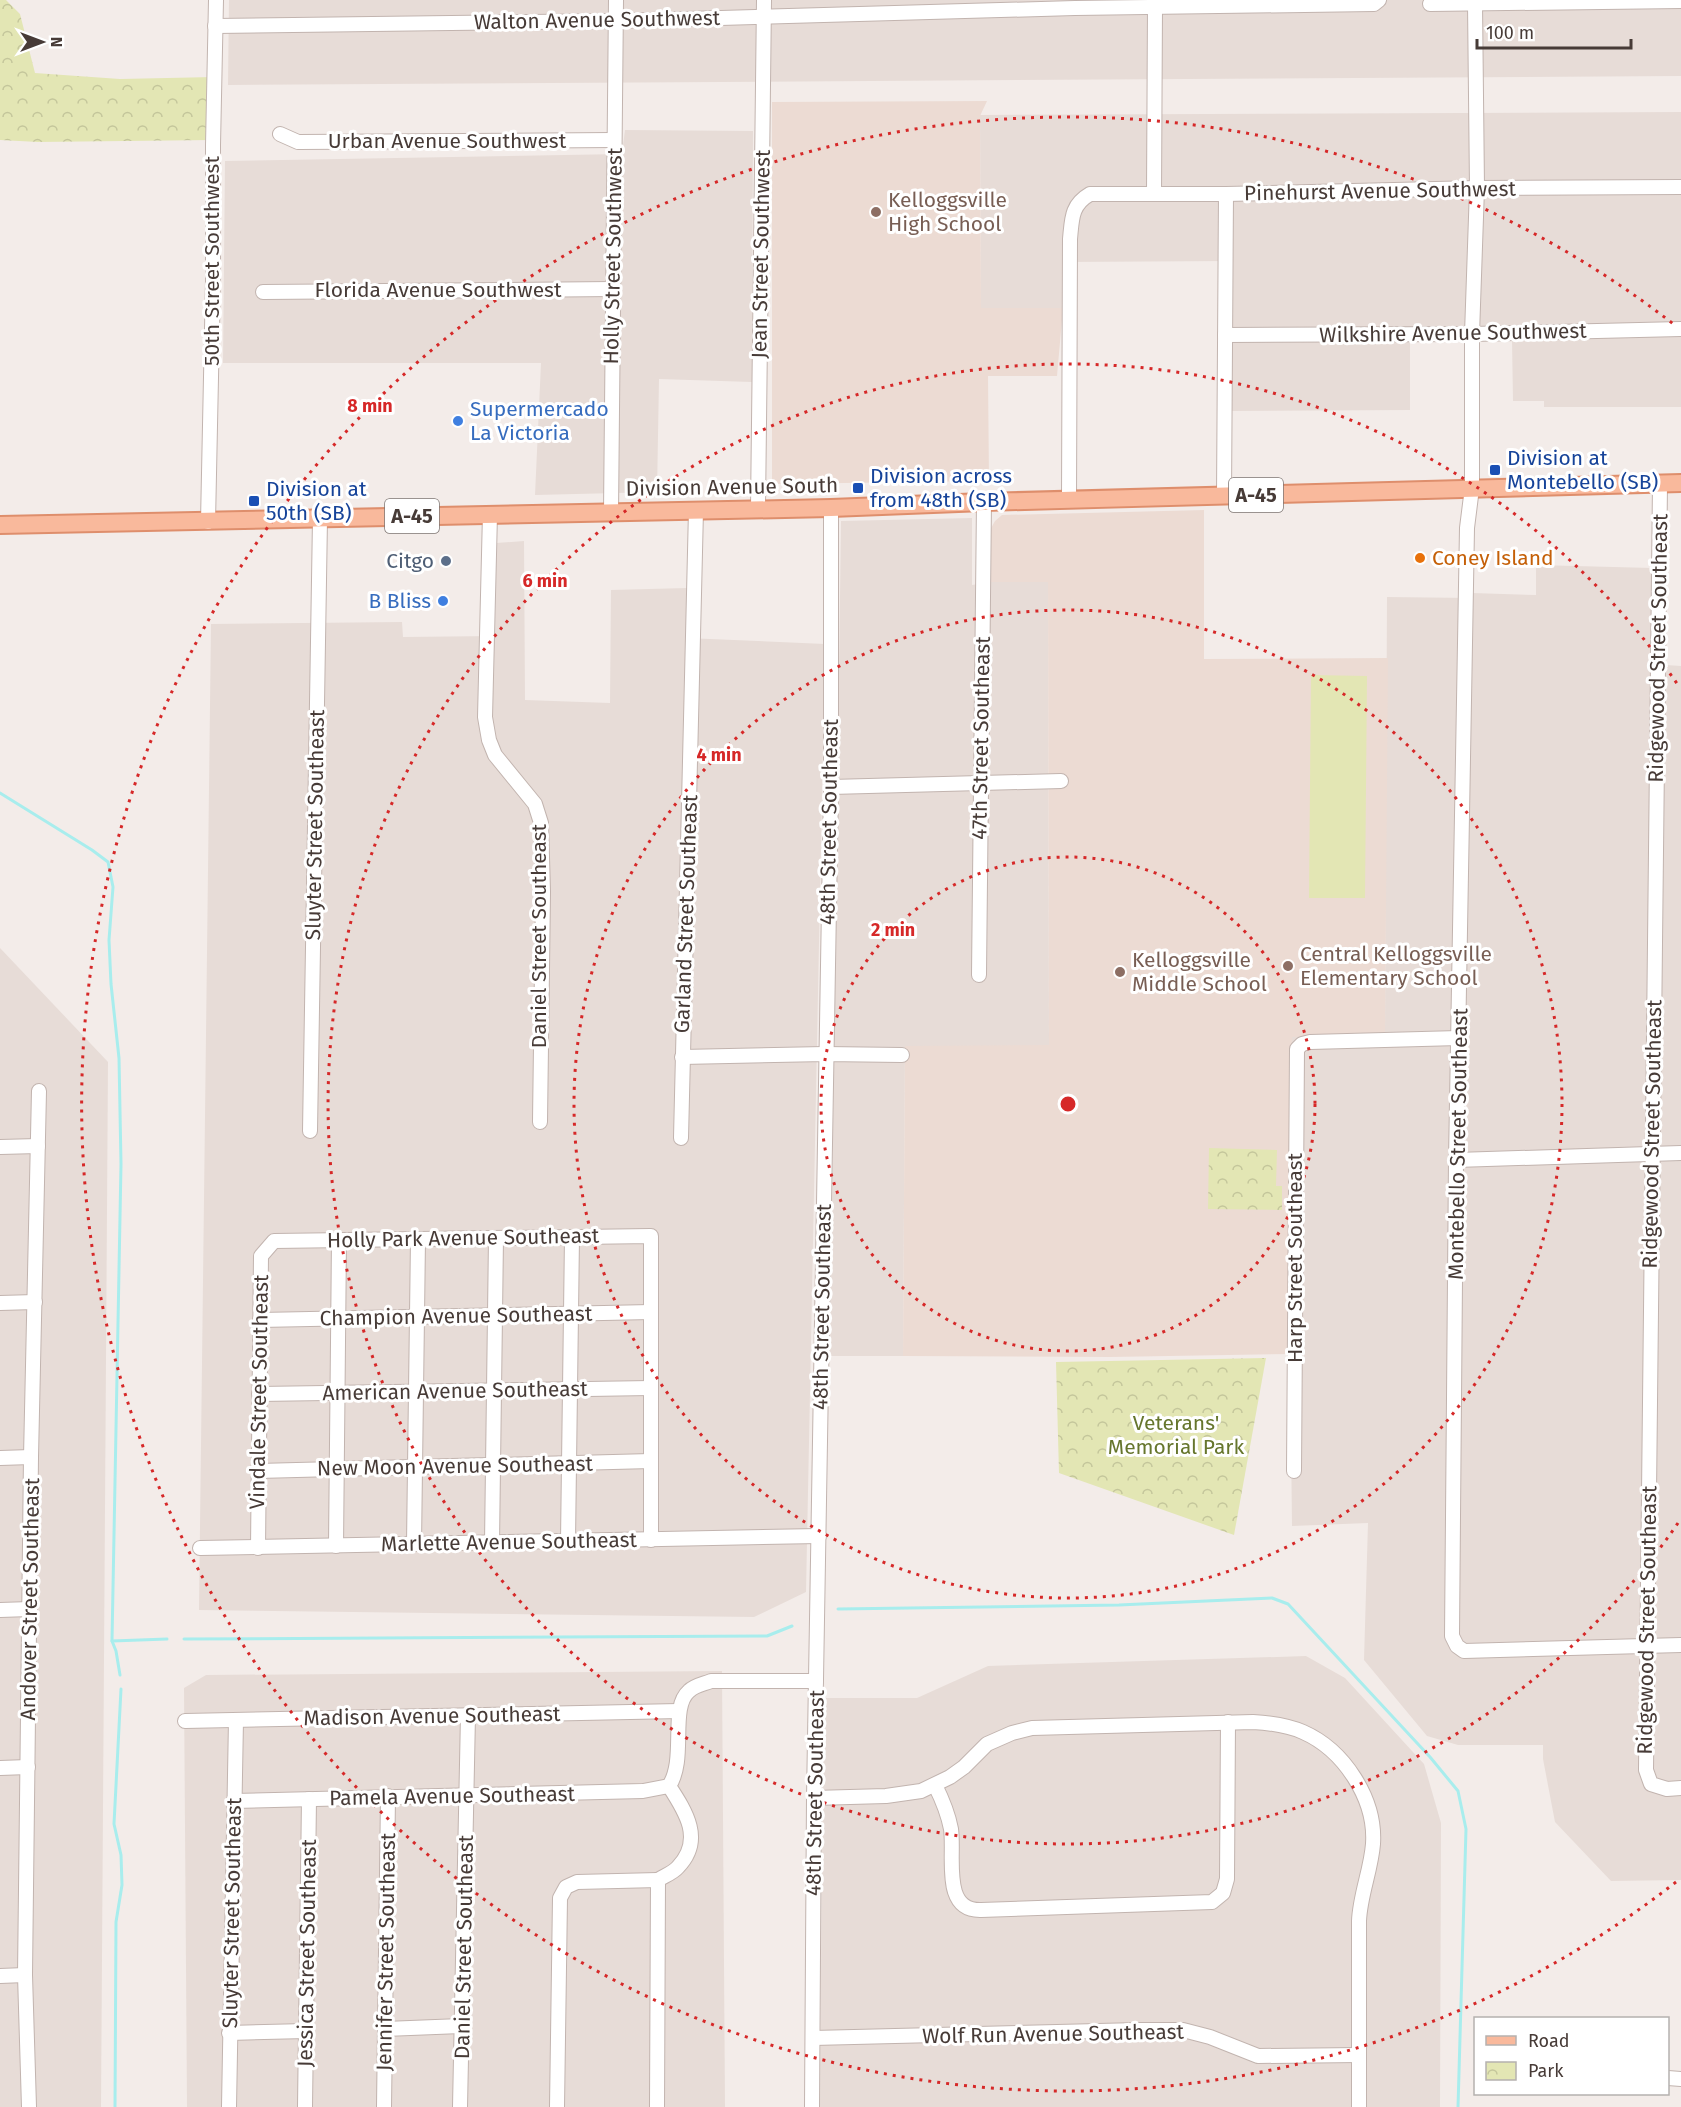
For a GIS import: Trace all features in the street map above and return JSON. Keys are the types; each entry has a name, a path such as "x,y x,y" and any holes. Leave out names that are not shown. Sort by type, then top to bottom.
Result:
{"main road":[{"name":"Division Avenue South","path":"0,525 831,508 1681,483"}],"street":[{"name":"50th Street Southwest","path":"208,522 216,0"},
{"name":"Holly Street Southwest","path":"611,512 616,0"},
{"name":"Jean Street Southwest","path":"758,508 764,0"},
{"path":"1430,4 1681,1"},
{"name":"Walton Avenue Southwest","path":"215,26 616,21 763,17 919,7 1075,4 1155,7 1232,3 1376,2"},
{"name":"Montebello Street Southeast","path":"1475,3 1477,188 1472,334 1472,488 1467,528 1456,1160 1452,1636 1457,1646 1464,1652 1646,1646"},
{"path":"1154,194 1155,7"},
{"name":"Urban Avenue Southwest","path":"280,134 298,142 614,140"},
{"name":"Pinehurst Avenue Southwest","path":"1069,500 1070,239 1072,215 1080,200 1090,194 1681,187"},
{"path":"1224,496 1226,194"},
{"name":"Florida Avenue Southwest","path":"262,292 613,289"},
{"name":"Wilkshire Avenue Southwest","path":"1225,335 1472,334 1681,329"},
{"name":"Ridgewood Street Southeast","path":"1660,484 1646,1770 1651,1784 1667,1789 1681,1788"},
{"name":"47th Street Southeast","path":"979,975 984,502"},
{"name":"48th Street Southeast","path":"812,2107 814,1798 831,787 831,508"},
{"name":"Garland Street Southeast","path":"681,1138 696,510"},
{"name":"Daniel Street Southeast","path":"490,514 485,717 489,740 495,755 535,804 541,823 543,892 540,1122"},
{"name":"Sluyter Street Southeast","path":"310,1131 320,519"},
{"path":"831,787 1061,781"},
{"name":"Harp Street Southeast","path":"1294,1471 1297,1051 1299,1046 1310,1042 1459,1038"},
{"path":"682,1057 902,1055"},
{"name":"Andover Street Southeast","path":"29,2107 25,1975 31,1457 39,1091"},
{"path":"0,1147 38,1146"},
{"path":"1456,1160 1681,1153"},
{"name":"Holly Park Avenue Southeast","path":"274,1241 651,1236 651,1312"},
{"path":"567,1541 572,1237"},
{"path":"492,1543 496,1238"},
{"path":"414,1544 418,1239"},
{"path":"336,1546 339,1240"},
{"name":"Vindale Street Southeast","path":"258,1548 261,1256 274,1241"},
{"path":"0,1303 35,1302"},
{"path":"651,1312 651,1540"},
{"name":"Champion Avenue Southeast","path":"260,1320 651,1312"},
{"name":"American Avenue Southeast","path":"259,1394 651,1388"},
{"path":"0,1458 31,1457"},
{"name":"New Moon Avenue Southeast","path":"258,1471 651,1461"},
{"name":"Marlette Avenue Southeast","path":"200,1548 819,1536"},
{"path":"0,1610 30,1609"},
{"path":"1646,1646 1681,1645"},
{"path":"557,2107 560,1898 566,1887 577,1882 658,1880 677,1868 688,1852 691,1836 690,1822 669,1786 677,1767 679,1711 683,1698 689,1690 711,1682 816,1681"},
{"name":"Madison Avenue Southeast","path":"185,1721 679,1711"},
{"name":"Daniel Street Southeast","path":"460,2107 468,1715"},
{"name":"Sluyter Street Southeast","path":"229,2107 236,1720"},
{"path":"935,1785 951,1829 954,1892 962,1905 968,1908 981,1910 1208,1902 1217,1900 1223,1893 1227,1871 1228,1722"},
{"path":"814,1798 898,1796 921,1791 964,1767 987,1744 1022,1730 1048,1727 1253,1722 1288,1726 1305,1732 1331,1749 1355,1778 1370,1812 1373,1836 1360,1902 1359,2107"},
{"path":"0,1768 28,1767"},
{"name":"Pamela Avenue Southeast","path":"234,1801 643,1791 669,1786"},
{"name":"Jennifer Street Southeast","path":"384,2107 388,1796"},
{"name":"Jessica Street Southeast","path":"305,2107 309,1799"},
{"path":"657,2107 658,1880"},
{"path":"0,1976 25,1975"},
{"path":"385,2029 461,2026"},
{"name":"Wolf Run Avenue Southeast","path":"813,2038 1183,2030 1210,2037 1258,2056 1359,2055"},
{"path":"230,2033 306,2031"}],"shaded area":[{"path":"229,0 1681,0 1681,76 228,85"},
{"name":"Kelloggsville High School","path":"987,101 980,116 981,308 1063,308 1057,376 988,376 989,481 772,484 772,102"},
{"path":"1681,112 1681,407 1544,407 1544,401 1513,401 1512,340 1410,341 1410,410 1232,411 1231,261 1063,262 1063,308 981,309 980,115"},
{"path":"625,130 753,131 752,382 659,379 657,492 535,495 541,363 223,363 225,161 622,154"},
{"name":"Kelloggsville Middle School","path":"1204,510 1204,659 1388,658 1385,1033 1292,1037 1290,1354 1110,1357 903,1356 905,1046 1049,1045 1048,582 991,582 990,530 1002,515"},
{"path":"972,518 972,585 991,582 1048,581 1049,1046 905,1046 903,1356 830,1356 841,521"},
{"path":"524,541 525,700 610,703 611,590 687,588 686,638 825,644 806,1592 754,1617 199,1610 211,624 402,622 403,637 495,636 496,543"},
{"path":"1536,565 1652,568 1651,664 1681,666 1681,1880 1611,1881 1555,1822 1543,1759 1543,1745 1458,1745 1427,1736 1364,1660 1368,1523 1292,1526 1290,1354 1292,1036 1385,1033 1387,597 1471,598 1472,593 1536,595"},
{"path":"0,948 108,1062 101,2107 0,2107"},
{"path":"1306,1656 1345,1678 1424,1764 1441,1823 1440,2107 820,2107 823,1698 917,1698 988,1666"},
{"path":"722,1671 725,2107 187,2107 184,1688 206,1675"}],"green space":[{"path":"0,0 6,0 20,14 35,73 120,79 214,77 213,140 38,142 0,140"},
{"path":"1311,675 1367,676 1365,898 1309,898"},
{"path":"1209,1148 1277,1150 1276,1186 1282,1186 1282,1210 1208,1209"},
{"name":"Veterans' Memorial Park","path":"1266,1358 1234,1535 1059,1473 1056,1362"}],"waterway":[{"path":"0,793 108,862 113,887 109,940 119,1058 121,1164 112,1641 120,1675"},
{"path":"838,1609 1119,1605 1272,1598 1288,1604 1430,1757 1458,1791 1466,1829 1458,2107"},
{"path":"184,1639 767,1636 792,1626"},
{"path":"112,1641 167,1639"},
{"path":"115,2107 116,1922 122,1885 121,1855 114,1824 121,1689"}],"place":[{"name":"Kelloggsville High School","path":"876,212"},
{"name":"Supermercado La Victoria","path":"458,421"},
{"name":"Division at Montebello (SB)","path":"1495,470"},
{"name":"Division across from 48th (SB)","path":"858,488"},
{"name":"Division at 50th (SB)","path":"254,501"},
{"name":"Coney Island","path":"1420,558"},
{"name":"Citgo","path":"446,561"},
{"name":"B Bliss","path":"443,601"},
{"name":"Central Kelloggsville Elementary School","path":"1288,966"},
{"name":"Kelloggsville Middle School","path":"1120,972"}]}
